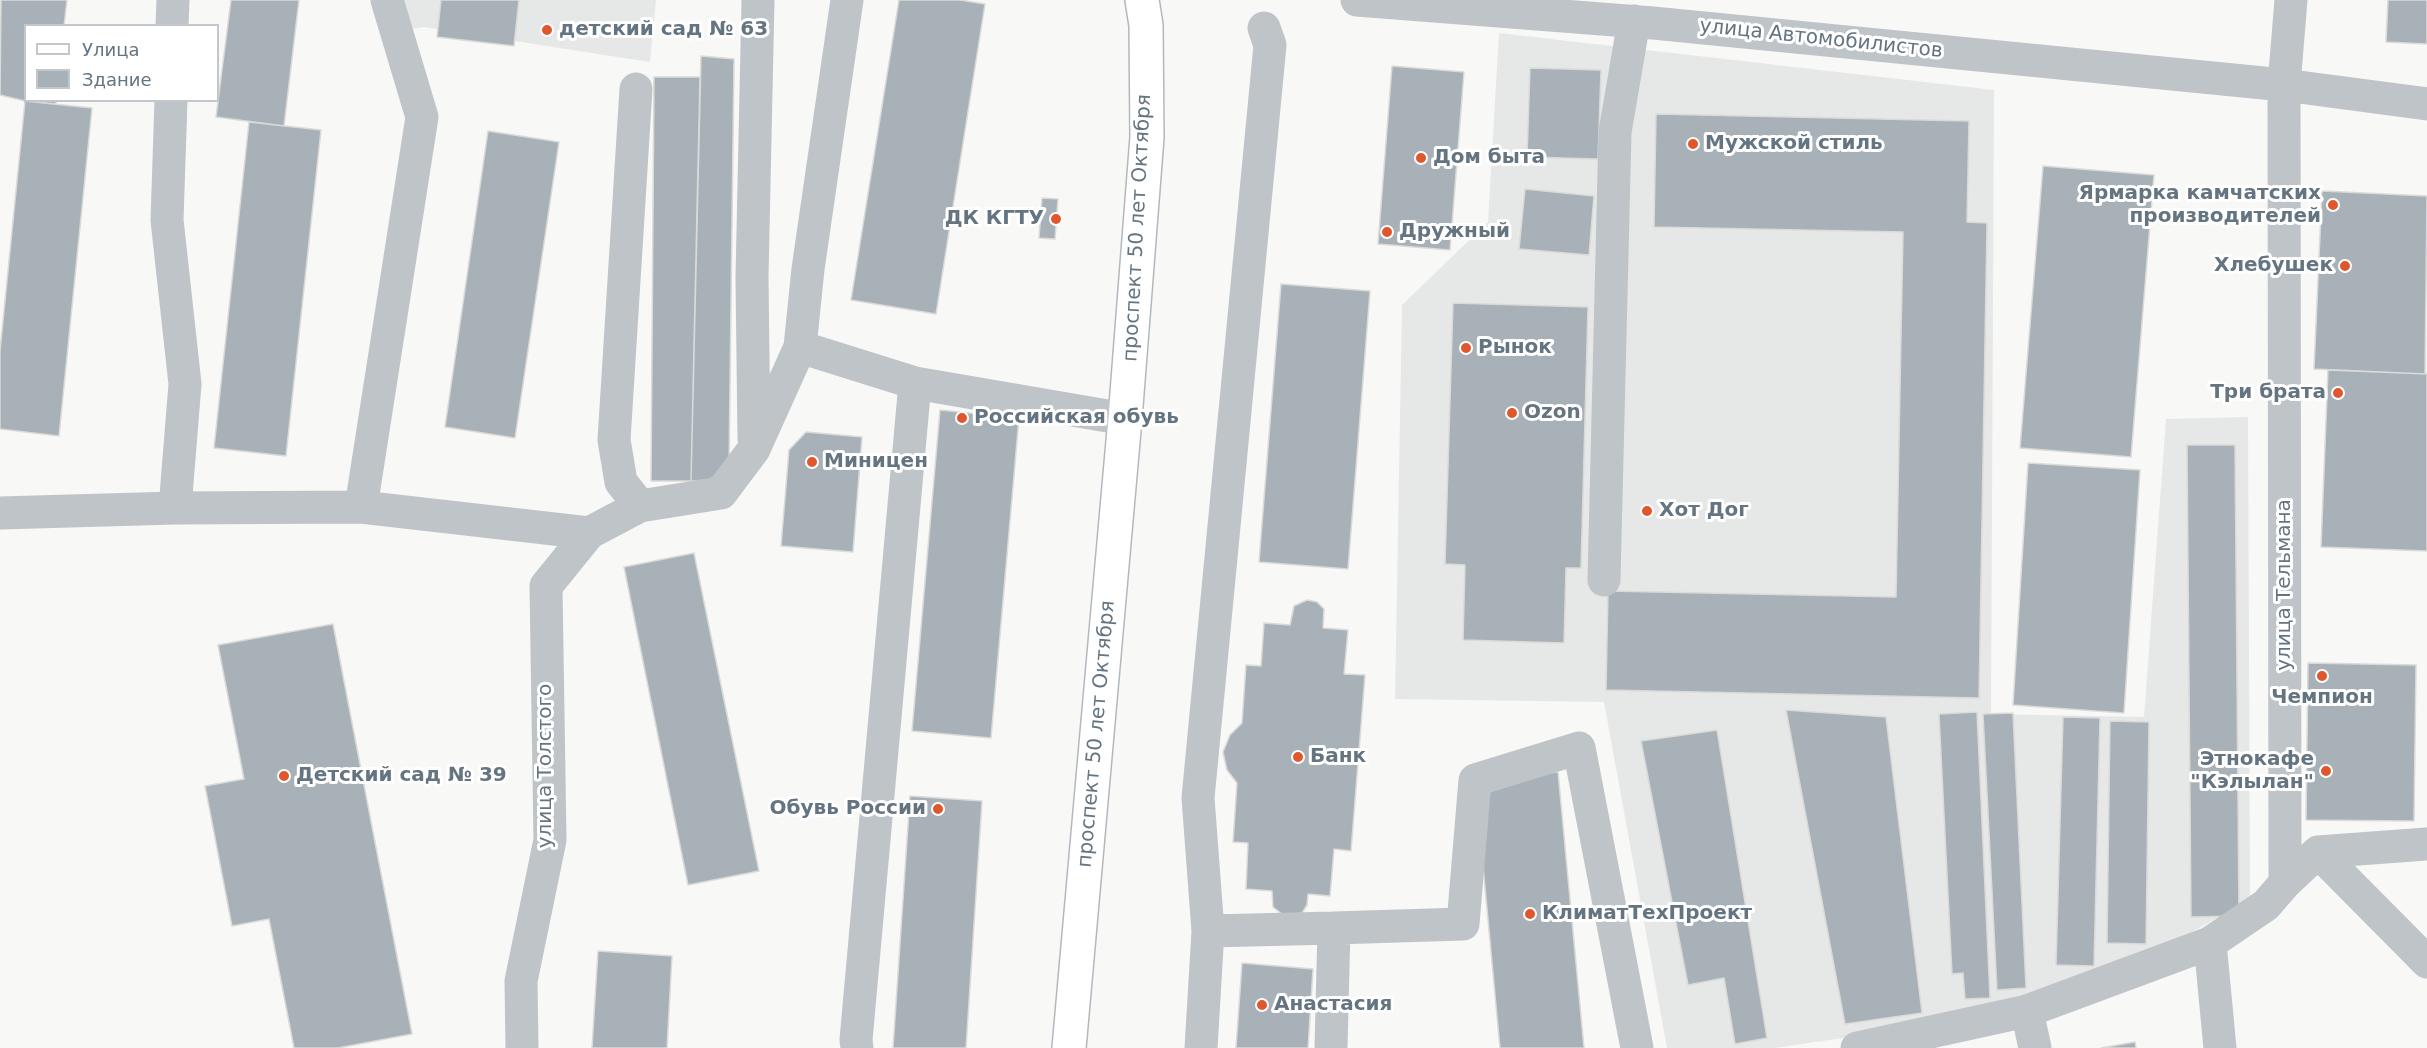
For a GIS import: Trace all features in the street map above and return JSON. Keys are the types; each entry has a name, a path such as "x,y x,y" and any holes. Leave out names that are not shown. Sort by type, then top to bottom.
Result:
{"main road":[{"name":"проспект 50 лет Октября","path":"1069,1048 1125,419 1147,136 1146,25 1142,0"}],"street":[{"path":"172,24 173,0"},
{"path":"361,507 422,117 387,0"},
{"path":"754,449 752,277 758,0"},
{"path":"0,513 175,508 361,507 589,533 640,506 721,493 754,449 800,347 807,269 847,0"},
{"name":"улица Автомобилистов","path":"1357,0 1634,21 2284,85 2427,104"},
{"path":"2284,85 2291,0"},
{"path":"1604,580 1615,132 1634,21"},
{"path":"1201,1048 1208,931 1198,798 1270,45 1264,28"},
{"name":"улица Тельмана","path":"2284,85 2285,884"},
{"path":"636,89 614,440 621,482 640,506"},
{"path":"171,102 167,220 185,384 175,508"},
{"path":"800,347 915,383 1125,419"},
{"path":"857,1048 915,383"},
{"name":"улица Толстого","path":"522,1048 521,981 550,840 546,586 589,533"},
{"path":"1208,931 1463,924 1475,780 1579,748 1637,1048"},
{"path":"1857,1048 2027,1011 2210,943 2266,905 2318,852 2427,844"},
{"path":"2318,852 2427,962"},
{"path":"1331,1048 1334,928"},
{"path":"2210,943 2220,1048"},
{"path":"2027,1011 2035,1048"}],"shaded area":[{"name":"детский сад № 63","path":"374,0 656,0 650,62 424,27 385,33"},
{"path":"1499,33 1994,90 1991,714 2144,717 2166,419 2248,417 2250,899 2150,956 2026,997 1916,1027 1775,1048 1667,1048 1604,702 1395,699 1402,305 1488,222"}],"building":[{"path":"1,0 67,0 64,24 24,24 24,101 0,95"},
{"path":"231,0 299,0 284,126 216,117"},
{"path":"441,0 519,0 514,46 437,37"},
{"path":"899,0 960,0 985,4 936,314 851,300"},
{"path":"2388,0 2427,0 2427,44 2386,42"},
{"path":"701,56 734,59 729,467 709,480 691,481"},
{"name":"Дом быта","path":"1392,66 1464,72 1450,250 1378,244"},
{"path":"1530,68 1601,70 1598,159 1527,157"},
{"path":"654,77 700,77 691,481 651,481"},
{"path":"25,102 92,108 59,436 0,429 0,351"},
{"path":"1656,114 1969,121 1967,222 1987,223 1979,698 1606,690 1608,591 1896,597 1903,232 1654,227"},
{"path":"249,122 321,130 286,456 214,448"},
{"path":"488,131 559,142 515,438 445,427"},
{"path":"2043,166 2154,175 2131,457 2020,448"},
{"path":"1525,189 1594,196 1589,255 1519,249"},
{"path":"2322,191 2427,196 2425,374 2314,369"},
{"path":"1042,198 1058,199 1055,239 1039,238"},
{"path":"1281,284 1370,291 1348,569 1259,562"},
{"path":"1453,303 1588,307 1581,568 1566,568 1564,643 1463,640 1465,565 1445,564"},
{"path":"2328,370 2427,374 2427,551 2321,547"},
{"path":"940,410 1019,418 991,738 912,731"},
{"path":"806,432 862,437 853,552 781,546 789,450"},
{"path":"2187,445 2235,445 2239,916 2191,917"},
{"path":"2028,463 2140,470 2124,713 2013,705"},
{"path":"694,553 759,871 688,885 624,567"},
{"path":"1307,600 1317,602 1324,609 1323,628 1348,630 1344,674 1365,675 1351,851 1334,849 1330,896 1308,894 1307,905 1302,913 1283,915 1273,907 1272,891 1246,889 1248,843 1233,842 1237,783 1227,770 1223,752 1230,735 1242,723 1246,665 1261,666 1264,623 1290,625 1294,606"},
{"path":"333,624 412,1034 338,1048 294,1048 269,919 232,926 205,786 244,779 218,645"},
{"path":"2308,663 2416,665 2414,821 2306,820"},
{"path":"1786,710 1886,717 1922,1013 1845,1024"},
{"path":"1977,712 1990,998 1965,999 1963,973 1952,974 1939,714"},
{"path":"2013,713 2026,988 1997,990 1983,714"},
{"path":"2063,717 2100,718 2094,966 2056,965"},
{"path":"2110,721 2149,722 2146,944 2107,943"},
{"path":"1717,730 1767,1038 1735,1044 1724,978 1688,985 1641,741"},
{"name":"КлиматТехПроект","path":"1558,772 1584,1048 1500,1048 1475,780"},
{"path":"910,796 982,801 966,1048 893,1048"},
{"path":"598,951 672,956 667,1048 592,1048"},
{"path":"1242,963 1313,969 1308,1048 1236,1048"},
{"path":"2135,1042 2136,1048 2101,1048"}],"place":[{"name":"детский сад № 63","path":"547,30"},
{"name":"Мужской стиль","path":"1693,144"},
{"name":"Дом быта","path":"1421,158"},
{"name":"Ярмарка камчатских производителей","path":"2333,205"},
{"name":"ДК КГТУ","path":"1056,219"},
{"name":"Дружный","path":"1387,232"},
{"name":"Хлебушек","path":"2345,266"},
{"name":"Рынок","path":"1466,348"},
{"name":"Три брата","path":"2338,393"},
{"name":"Ozon","path":"1512,413"},
{"name":"Российская обувь","path":"962,418"},
{"name":"Миницен","path":"812,462"},
{"name":"Хот Дог","path":"1647,511"},
{"name":"Чемпион","path":"2322,676"},
{"name":"Банк","path":"1298,757"},
{"name":"Этнокафе \"Кэлылан\"","path":"2326,771"},
{"name":"Детский сад № 39","path":"284,776"},
{"name":"Обувь России","path":"938,809"},
{"name":"КлиматТехПроект","path":"1530,914"},
{"name":"Анастасия","path":"1262,1005"}]}
